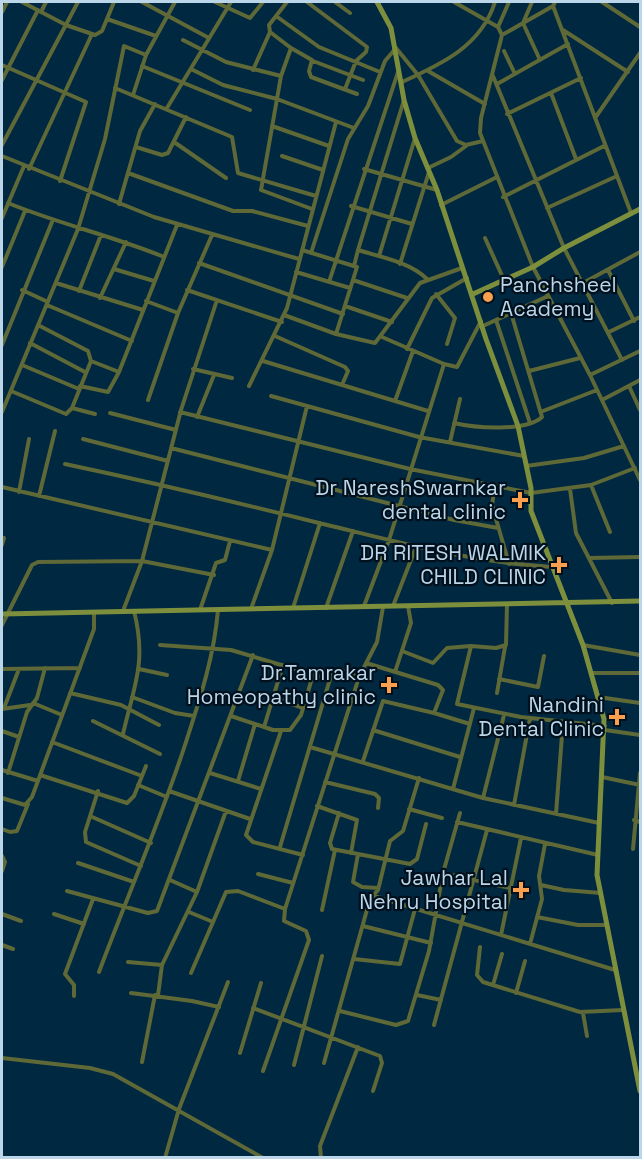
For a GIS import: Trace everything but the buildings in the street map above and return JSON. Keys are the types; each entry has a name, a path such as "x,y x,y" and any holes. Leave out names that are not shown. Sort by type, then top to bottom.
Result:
{"street":[{"path":"2,12 7,2"},
{"path":"22,2 66,25 93,34 101,33 114,2"},
{"path":"2,80 46,2"},
{"path":"2,146 78,2"},
{"path":"142,2 209,38"},
{"path":"133,95 146,55 175,2"},
{"path":"215,2 250,18 263,2"},
{"path":"167,108 231,2"},
{"path":"253,70 270,32 269,25 287,2"},
{"path":"307,2 365,45 366,52 356,61 345,89"},
{"path":"335,2 350,13"},
{"path":"377,2 391,28 400,65 404,100 415,138 437,190 518,426 531,493 531,511 583,645 598,697 605,728 598,855 601,893 640,1091"},
{"path":"454,2 498,27 502,35 480,125 483,141 533,267 590,375 640,480"},
{"path":"402,82 427,71 461,51 478,36 495,2"},
{"path":"498,27 510,2"},
{"path":"532,2 523,23 540,60"},
{"path":"602,2 640,27"},
{"path":"502,35 554,4 604,146 632,213"},
{"path":"275,16 319,47 380,72"},
{"path":"107,19 156,36"},
{"path":"562,29 628,72"},
{"path":"270,32 313,61 363,81"},
{"path":"2,218 93,34"},
{"path":"183,40 225,62 281,76"},
{"path":"496,84 568,44"},
{"path":"2,412 78,229 90,194 124,46 146,55"},
{"path":"291,48 281,76 261,190 263,193 312,209"},
{"path":"311,253 343,152 368,106 387,57 396,48"},
{"path":"396,48 418,75 457,141 466,145"},
{"path":"504,51 514,74"},
{"path":"595,119 640,53"},
{"path":"313,61 309,71 311,77 357,94"},
{"path":"2,65 36,82 85,101 86,104 60,182"},
{"path":"328,282 351,206 400,65"},
{"path":"142,66 250,110"},
{"path":"191,69 223,85 277,99 354,128"},
{"path":"427,71 485,104"},
{"path":"493,76 564,248 622,360"},
{"path":"507,114 581,78"},
{"path":"115,88 232,137 238,173 316,196"},
{"path":"551,93 576,159"},
{"path":"336,334 357,267 354,266 358,250 404,100"},
{"path":"118,204 140,131 155,104"},
{"path":"136,147 162,155 168,153 186,116"},
{"path":"249,386 282,322 336,122"},
{"path":"272,126 329,146"},
{"path":"379,256 415,138"},
{"path":"400,264 429,170 466,145 483,141"},
{"path":"174,142 226,178"},
{"path":"504,196 604,146"},
{"path":"2,156 90,194 177,225 299,260"},
{"path":"282,156 323,170"},
{"path":"364,169 437,190"},
{"path":"128,173 233,211 252,211 308,226"},
{"path":"547,208 616,176"},
{"path":"441,205 497,177"},
{"path":"8,203 52,222 126,242 164,257"},
{"path":"351,206 412,224"},
{"path":"473,294 533,267 564,248 640,209"},
{"path":"2,267 26,211"},
{"path":"2,345 4,332 52,222"},
{"path":"22,365 80,388 108,392 132,341 177,225"},
{"path":"79,291 101,235"},
{"path":"148,400 178,313 212,235"},
{"path":"485,238 504,280"},
{"path":"100,298 126,242"},
{"path":"302,250 354,266"},
{"path":"358,250 420,272 427,279"},
{"path":"582,283 640,252"},
{"path":"199,263 342,314"},
{"path":"114,268 154,281"},
{"path":"284,315 371,344 382,337 407,298 427,279 463,268"},
{"path":"608,270 633,321"},
{"path":"296,272 350,288"},
{"path":"407,349 428,304 436,294 467,278"},
{"path":"353,280 407,298"},
{"path":"56,283 143,310"},
{"path":"22,290 132,341"},
{"path":"187,290 282,322"},
{"path":"436,294 455,318 447,344"},
{"path":"382,337 444,364 457,367 482,323 496,320 548,296"},
{"path":"146,300 178,313"},
{"path":"123,611 142,561 181,409 217,300"},
{"path":"345,306 393,322"},
{"path":"454,423 488,428 518,426 541,419 543,411 512,313"},
{"path":"609,332 640,317"},
{"path":"496,320 530,423"},
{"path":"11,391 58,413 66,414 72,408 91,360 88,351 38,326"},
{"path":"275,336 345,367 348,371 343,385"},
{"path":"30,343 85,372"},
{"path":"395,401 413,351"},
{"path":"590,375 640,351"},
{"path":"529,371 580,358"},
{"path":"91,360 119,372"},
{"path":"263,361 428,411"},
{"path":"363,607 389,540 419,437 444,364"},
{"path":"193,369 232,378"},
{"path":"198,415 214,375"},
{"path":"602,400 640,380"},
{"path":"628,386 640,410"},
{"path":"543,411 597,390"},
{"path":"271,396 419,437 524,456"},
{"path":"450,442 460,399"},
{"path":"250,609 272,550 307,406"},
{"path":"72,408 95,414"},
{"path":"181,409 410,469 531,493 591,485 635,468"},
{"path":"110,412 176,430"},
{"path":"39,496 55,431"},
{"path":"83,439 168,461"},
{"path":"19,492 29,440"},
{"path":"526,466 584,458 624,446"},
{"path":"171,448 454,520 498,528"},
{"path":"66,464 281,513 447,555 508,564 552,567"},
{"path":"495,485 492,505 508,564"},
{"path":"591,485 610,532"},
{"path":"2,488 272,550"},
{"path":"570,489 576,533 613,604"},
{"path":"292,608 320,523"},
{"path":"326,608 353,531"},
{"path":"2,545 4,538"},
{"path":"200,610 214,575 216,563 225,559 230,541"},
{"path":"393,606 416,547"},
{"path":"589,558 640,557"},
{"path":"2,625 3,614 35,563 142,561 214,575"},
{"path":"3,614 613,604 640,601"},
{"path":"497,693 504,647 508,637 507,604"},
{"path":"395,672 411,623 408,606"},
{"path":"263,1071 309,936 306,932 284,921 285,909 333,753 359,678 376,642 383,607"},
{"path":"99,972 170,791 214,648 218,610"},
{"path":"123,734 140,669 141,637 134,611"},
{"path":"2,829 10,832 17,831 94,630 94,612"},
{"path":"160,645 214,648 253,655 313,675 330,678"},
{"path":"583,645 640,655"},
{"path":"471,646 456,702 460,706 504,715 605,728 640,735"},
{"path":"402,651 433,663 447,648 504,647"},
{"path":"67,891 155,912 170,880 253,655"},
{"path":"499,679 538,687 544,656"},
{"path":"366,663 441,687 438,709 434,713"},
{"path":"264,727 283,665"},
{"path":"8,773 45,668"},
{"path":"2,669 80,668"},
{"path":"3,708 19,669"},
{"path":"140,669 167,675"},
{"path":"280,847 330,678 339,669 359,678"},
{"path":"591,673 640,673"},
{"path":"231,716 281,731 294,727 303,708 313,675"},
{"path":"70,693 97,697 129,708 159,725"},
{"path":"132,697 175,713 194,716"},
{"path":"273,697 303,708"},
{"path":"598,697 640,703"},
{"path":"363,761 382,702 386,700 470,724"},
{"path":"3,708 32,704 62,715"},
{"path":"453,789 474,708"},
{"path":"483,798 504,715"},
{"path":"514,805 530,718"},
{"path":"93,721 160,754"},
{"path":"556,814 563,722"},
{"path":"238,781 255,724"},
{"path":"373,730 460,757"},
{"path":"2,731 19,737"},
{"path":"281,731 246,831 249,840 303,855"},
{"path":"52,742 142,776"},
{"path":"310,747 483,798 599,823"},
{"path":"40,775 129,802 146,766"},
{"path":"2,770 38,781"},
{"path":"210,773 261,789"},
{"path":"633,849 640,773"},
{"path":"602,777 639,785"},
{"path":"324,1064 363,926 378,888 390,841 402,834 419,778"},
{"path":"325,782 375,795 379,798 378,808"},
{"path":"138,785 167,797"},
{"path":"98,791 85,832 86,842 141,866"},
{"path":"170,791 250,819"},
{"path":"2,798 20,805 28,804"},
{"path":"318,806 358,821 351,853"},
{"path":"409,809 442,818"},
{"path":"142,1062 162,965 189,912 226,812"},
{"path":"339,813 330,843 335,850 410,864 415,861 426,824"},
{"path":"340,1011 403,1025 410,1017 431,943 443,873 460,813"},
{"path":"90,816 151,843"},
{"path":"634,820 640,822"},
{"path":"457,822 598,855"},
{"path":"434,1025 487,830"},
{"path":"501,935 521,838"},
{"path":"530,944 542,899 539,876 545,844"},
{"path":"322,910 335,850"},
{"path":"358,854 353,882 362,887 378,888"},
{"path":"2,856 5,862 2,871"},
{"path":"78,863 134,882"},
{"path":"443,873 510,888"},
{"path":"258,874 293,883"},
{"path":"170,880 197,892"},
{"path":"541,884 564,890 601,893"},
{"path":"191,973 224,894 230,890 285,909"},
{"path":"373,896 615,970"},
{"path":"74,996 75,987 65,974 93,898"},
{"path":"354,959 400,964 415,909"},
{"path":"189,912 214,922"},
{"path":"2,914 21,921"},
{"path":"54,914 84,924"},
{"path":"537,917 578,925 606,925"},
{"path":"363,926 431,943"},
{"path":"2,945 13,949"},
{"path":"480,947 478,978 493,986 583,1013 623,1010"},
{"path":"493,986 502,954"},
{"path":"294,1065 322,956"},
{"path":"516,993 525,961"},
{"path":"128,962 162,965"},
{"path":"165,1158 179,1109 228,982"},
{"path":"240,1053 261,983"},
{"path":"131,993 156,995 219,1007"},
{"path":"417,995 441,1000"},
{"path":"253,1008 358,1047 382,1059 373,1091"},
{"path":"583,1013 587,1036"},
{"path":"321,1158 319,1148 358,1047"},
{"path":"2,1058 102,1070 126,1080 263,1158"}],"place":[{"name":"Panchsheel Academy","path":"488,297"},
{"name":"Dr NareshSwarnkar dental clinic","path":"520,500"},
{"name":"DR RITESH WALMIK CHILD CLINIC","path":"559,565"},
{"name":"Dr.Tamrakar Homeopathy clinic","path":"389,685"},
{"name":"Nandini Dental Clinic","path":"617,717"},
{"name":"Jawhar Lal Nehru Hospital","path":"521,890"}]}
